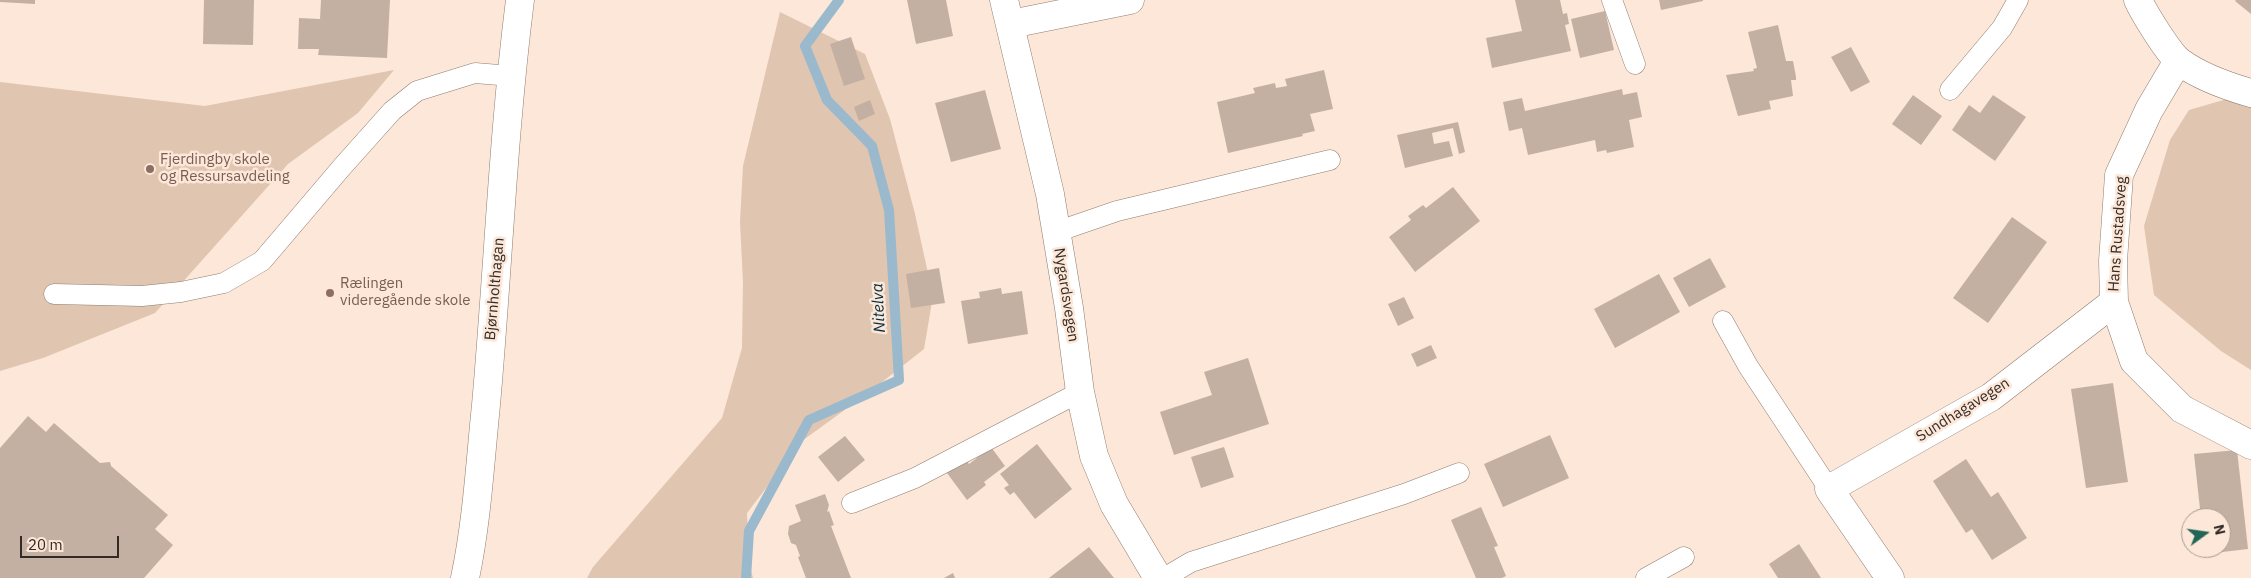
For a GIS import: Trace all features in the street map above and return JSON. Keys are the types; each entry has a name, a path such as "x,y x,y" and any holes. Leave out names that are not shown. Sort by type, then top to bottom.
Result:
{"street":[{"name":"Bjørnholthagan","path":"465,578 476,508 489,372 511,76 520,0"},
{"path":"1008,12 1130,0"},
{"path":"2138,0 2178,61 2221,85 2251,93"},
{"name":"Nygardsvegen","path":"1008,12 1050,194 1080,392 1094,456 1114,504 1158,578"},
{"name":"Hans Rustadsveg","path":"2178,61 2149,110 2119,175 2113,261 2114,302 2134,361 2182,410 2251,445"},
{"name":"Sundhagavegen","path":"1830,489 1991,397 2114,302"},
{"path":"1830,489 1890,578"}],"lane":[{"path":"1612,0 1635,64"},
{"path":"1950,90 2002,28 2018,0"},
{"path":"54,294 142,296 181,292 224,283 262,261 392,111 417,91 475,73 511,76"},
{"path":"1056,232 1118,211 1330,160"},
{"path":"1723,321 1748,366 1830,489"},
{"path":"852,503 915,478 1080,392"},
{"path":"1164,578 1192,562 1404,494 1459,473"},
{"path":"1646,578 1684,557"}],"shaded area":[{"path":"780,12 865,54 890,119 915,214 933,296 924,349 802,441 747,513 749,563 753,578 587,578 593,567 722,418 742,348 743,282 740,222 743,166"},
{"name":"Fjerdingby skole og Ressursavdeling","path":"394,70 358,113 288,164 155,313 43,358 0,371 0,82 205,106"},
{"path":"2251,92 2251,370 2221,351 2154,295 2144,226 2170,140 2189,110"}],"building":[{"path":"0,0 35,0 35,4 0,2"},
{"path":"204,0 254,0 253,45 203,44"},
{"path":"321,0 390,0 387,58 318,55 319,49 298,49 299,18 320,19"},
{"path":"907,0 946,0 953,36 916,44"},
{"path":"1515,0 1560,0 1563,14 1567,13 1569,24 1565,25 1571,51 1492,68 1486,38 1522,31"},
{"path":"1659,0 1703,0 1703,1 1661,10"},
{"path":"2251,0 2251,14 2235,1"},
{"path":"1605,11 1614,50 1580,58 1571,19"},
{"path":"1778,25 1786,61 1793,61 1796,80 1791,80 1793,96 1769,101 1771,109 1738,116 1726,75 1754,71 1753,69 1757,68 1748,32"},
{"path":"851,37 865,79 844,86 830,44"},
{"path":"1851,47 1870,82 1851,92 1831,57"},
{"path":"1324,70 1333,109 1310,114 1315,131 1302,134 1303,136 1228,153 1217,102 1255,93 1253,88 1275,83 1276,88 1287,86 1285,79"},
{"path":"1622,89 1623,95 1637,92 1642,117 1629,120 1634,147 1607,153 1606,150 1597,152 1595,140 1528,155 1522,128 1509,131 1503,102 1522,98 1525,111"},
{"path":"985,90 1001,149 951,162 935,103"},
{"path":"1913,95 1942,116 1921,145 1892,124"},
{"path":"1993,95 2026,117 1995,161 1952,130 1969,105 1980,113"},
{"path":"870,100 875,114 859,121 854,107"},
{"path":"1458,122 1465,152 1459,154 1453,128 1432,133 1434,144 1449,141 1453,156 1405,168 1397,135"},
{"path":"1453,187 1480,221 1415,272 1389,237 1411,220 1408,216 1423,205 1426,208"},
{"path":"2012,217 2047,242 1988,323 1953,298"},
{"path":"1710,258 1726,287 1689,307 1673,278"},
{"path":"939,268 945,303 911,308 906,274"},
{"path":"1659,274 1680,312 1615,348 1594,309"},
{"path":"1001,288 1002,294 1022,291 1028,334 968,344 961,301 980,298 979,292"},
{"path":"1404,297 1414,318 1398,326 1388,304"},
{"path":"1431,345 1437,358 1417,367 1411,354"},
{"path":"1248,358 1269,424 1174,455 1160,412 1212,395 1204,372"},
{"path":"2113,383 2128,482 2086,488 2071,389"},
{"path":"28,416 46,432 54,423 100,463 110,462 111,466 168,515 155,529 173,545 144,578 0,578 0,448"},
{"path":"1550,435 1569,478 1503,507 1484,464"},
{"path":"845,436 865,460 838,482 818,457"},
{"path":"1037,444 1072,489 1035,519 1014,492 1010,495 1004,488 1009,485 1000,474"},
{"path":"991,447 1005,466 984,482 986,485 967,500 947,473 966,459 969,464"},
{"path":"1224,447 1234,477 1201,488 1191,457"},
{"path":"2237,450 2248,549 2231,551 2231,508 2200,508 2194,454"},
{"path":"1966,459 1991,497 1998,492 2027,538 1992,560 1972,529 1966,533 1933,481"},
{"path":"825,494 829,505 827,512 829,511 834,525 831,526 851,578 806,578 798,557 800,556 796,545 791,543 788,534 789,526 801,521 795,505"},
{"path":"1481,507 1498,546 1494,547 1506,576 1502,578 1476,578 1451,520"},
{"path":"1799,544 1821,578 1778,578 1769,564"},
{"path":"1089,547 1114,578 1049,578"},
{"path":"953,573 955,578 944,578"}],"waterway":[{"name":"Nitelva","path":"746,578 749,531 809,420 899,380 889,210 872,146 827,100 805,46 839,0"}],"place":[{"name":"Fjerdingby skole og Ressursavdeling","path":"150,169"},
{"name":"Rælingen videregående skole","path":"330,293"}]}
